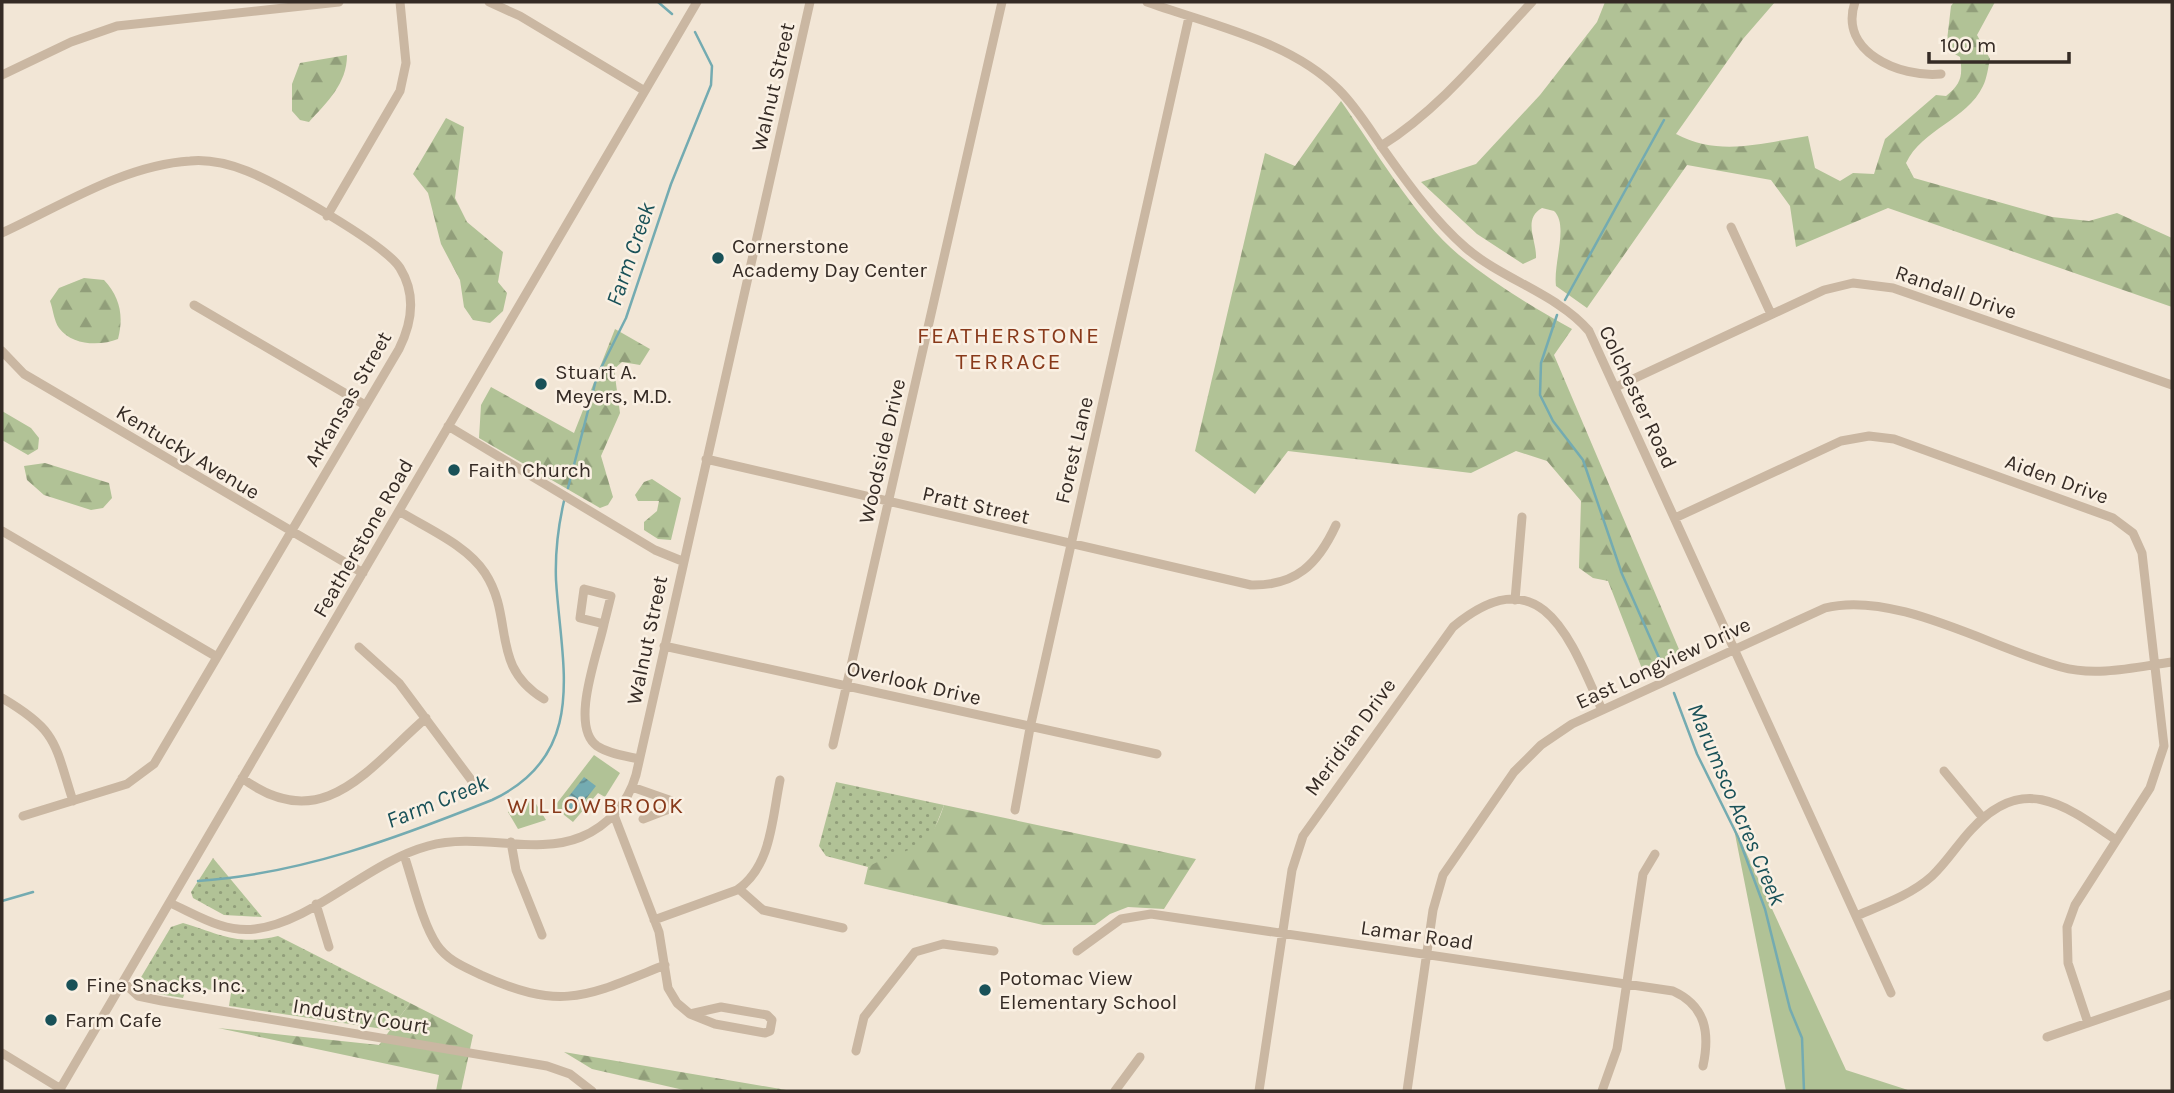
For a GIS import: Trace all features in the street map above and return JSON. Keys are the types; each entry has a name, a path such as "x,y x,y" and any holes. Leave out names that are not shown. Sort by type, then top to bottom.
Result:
{"street":[{"path":"2,75 71,42 117,26 339,2"},
{"path":"327,216 400,91 406,62 400,2"},
{"path":"489,2 520,16 645,90"},
{"name":"Featherstone Road","path":"60,1090 697,2"},
{"name":"Walnut Street","path":"170,902 220,925 248,929 282,922 404,855 447,842 542,844 569,841 593,832 614,815 632,787 639,759 810,2"},
{"name":"Woodside Drive","path":"833,744 1002,2"},
{"name":"Colchester Road","path":"1147,2 1244,37 1311,67 1341,92 1417,194 1466,248 1489,266 1582,321 1595,341 1891,993"},
{"path":"1381,146 1433,106 1532,2"},
{"path":"1856,2 1852,28 1858,43 1867,53 1917,75 1941,74"},
{"name":"Forest Lane","path":"1015,810 1070,545 1189,17"},
{"name":"Arkansas Street","path":"2,233 133,173 189,161 216,162 251,173 327,216 390,257 404,274 410,296 410,318 405,335 149,770 127,784 23,817"},
{"path":"1731,227 1771,314"},
{"name":"Randall Drive","path":"1616,387 1771,314 1838,286 1878,284 2172,385"},
{"path":"194,305 365,405"},
{"name":"Kentucky Avenue","path":"2,351 24,374 289,533 362,573"},
{"path":"449,426 655,550 682,561"},
{"name":"Aiden Drive","path":"1675,518 1841,441 1868,436 1894,439 2124,524 2138,542 2142,553 2164,732 2161,761 2150,788 2075,905 2067,927 2068,963 2088,1023"},
{"name":"Pratt Street","path":"706,459 1251,585 1291,579 1313,565 1336,525"},
{"path":"399,511 468,555 485,573 495,593 509,662 521,682 544,699"},
{"path":"1522,517 1515,600 1544,611 1563,627 1602,710"},
{"path":"2,531 217,657"},
{"path":"604,624 580,618 584,589 611,596 584,712 585,727 591,740 601,748 639,759"},
{"name":"Meridian Drive","path":"1259,1091 1294,861 1312,820 1453,627 1482,606 1515,600"},
{"name":"East Longview Drive","path":"1407,1091 1434,904 1443,875 1499,793 1541,745 1572,724 1825,608 1857,603 1888,607 2062,667 2099,671 2172,662"},
{"name":"Overlook Drive","path":"664,646 1157,754"},
{"path":"359,647 388,671 475,785"},
{"path":"2,698 37,720 51,736 73,801"},
{"path":"242,778 280,797 309,800 331,795 359,782 426,718"},
{"path":"1944,771 1983,818"},
{"path":"654,920 739,888 761,864 780,780"},
{"path":"632,787 672,801 669,809 643,819"},
{"path":"1856,916 1904,894 1932,876 1983,818 2014,799 2047,799 2086,819 2116,840"},
{"path":"614,815 654,920 665,965 665,977 673,998 690,1014 715,1024 765,1033 771,1027 772,1020 767,1014 721,1007 690,1014"},
{"path":"511,842 516,870 542,935"},
{"path":"1602,1091 1617,1049 1643,874 1655,854"},
{"path":"404,855 438,947 458,964 503,984 545,996 581,997 665,965"},
{"path":"739,888 762,910 843,928"},
{"path":"316,904 329,947"},
{"name":"Lamar Road","path":"1077,951 1116,922 1140,914 1673,991 1691,1002 1706,1026 1707,1050 1703,1066"},
{"path":"856,1051 864,1017 915,952 943,943 993,951"},
{"name":"Industry Court","path":"123,982 138,996 162,1001 547,1066 570,1074 592,1091"},
{"path":"2047,1037 2172,994"},
{"path":"2,1053 60,1090"},
{"path":"1115,1091 1140,1057"}],"green space":[{"path":"1605,2 1775,2 1743,39 1676,134 1692,141 1725,147 1757,145 1808,136 1815,168 1840,181 1853,173 1874,174 1885,139 1936,95 1946,96 1955,88 1961,75 1960,57 1946,49 1951,6 1954,2 1995,2 1977,35 1990,59 1983,86 1966,108 1913,151 1906,163 1914,178 2052,217 2089,221 2117,213 2172,238 2172,307 1888,208 1796,247 1790,206 1771,180 1687,165 1587,308 1556,286 1560,225 1554,211 1542,208 1533,218 1536,258 1523,264 1477,234 1421,182 1476,164 1540,95 1597,22"},
{"path":"347,55 344,75 335,92 309,122 300,120 292,111 292,84 300,63"},
{"path":"1341,101 1396,182 1443,240 1472,266 1528,304 1572,329 1554,355 1681,654 1644,674 1608,581 1593,578 1579,568 1581,501 1547,461 1516,451 1471,473 1288,451 1255,494 1195,451 1265,153 1295,166"},
{"path":"446,118 464,127 455,198 467,222 503,252 498,282 507,293 503,311 490,323 473,320 464,307 460,280 441,244 428,193 413,174"},
{"path":"84,278 104,280 114,293 121,322 118,339 87,343 71,338 57,325 50,301 59,288"},
{"path":"615,329 650,349 640,365 622,362 614,369 620,413 601,456 613,497 608,505 600,508 479,438 481,405 491,387 574,433"},
{"path":"2,411 31,428 39,438 38,449 28,455 2,440"},
{"path":"45,463 109,483 112,498 103,508 91,510 44,495 27,480 24,466"},
{"path":"652,479 681,498 671,540 658,539 644,530 644,522 657,511 659,501 638,501 635,495 644,482"},
{"path":"594,755 620,773 605,797 598,793 573,822 554,807"},
{"path":"836,782 944,805 931,838 918,848 868,867 826,856 819,846"},
{"path":"533,799 546,820 518,829 508,812"},
{"path":"944,805 1196,859 1164,909 1128,907 1110,914 1095,925 1043,925 864,884 868,867 923,842 938,822"},
{"path":"1733,824 1846,1070 1911,1091 1786,1091"},
{"path":"213,858 262,917 224,915 193,898 191,892"},
{"path":"183,923 240,939 278,936 410,1003 390,1030 229,1006 231,993 187,986 183,998 152,993 137,984 171,927"},
{"path":"410,1003 473,1035 461,1091 436,1091 439,1075 218,1028 379,1045"},
{"path":"564,1052 792,1091 688,1091 592,1069"}],"water":[{"path":"584,777 596,786 574,814 562,805"}],"waterway":[{"name":"Farm Creek","path":"658,2 672,14"},
{"name":"Farm Creek","path":"568,488 597,376 626,318 671,184 711,85 712,66 695,32"},
{"name":"Marumsco Acres Creek","path":"1565,300 1664,120"},
{"name":"Marumsco Acres Creek","path":"1557,315 1541,363 1540,395 1553,421 1583,460 1622,574 1660,660"},
{"name":"Farm Creek","path":"198,881 274,871 348,852 492,800 523,781 544,758 557,733 563,705 564,675 556,570 557,540 564,501"},
{"name":"Marumsco Acres Creek","path":"1674,693 1697,754 1739,839 1765,909 1790,1009 1802,1038 1804,1091"},
{"name":"Farm Creek","path":"2,901 33,892"}],"place":[{"name":"Cornerstone Academy Day Center","path":"718,258"},
{"name":"Stuart A. Meyers, M.D.","path":"541,384"},
{"name":"Faith Church","path":"454,470"},
{"name":"Fine Snacks, Inc.","path":"72,985"},
{"name":"Potomac View Elementary School","path":"985,990"},
{"name":"Farm Cafe","path":"51,1020"}],"district":[{"name":"FEATHERSTONE TERRACE","path":"1009,348"},
{"name":"WILLOWBROOK","path":"596,805"}]}
